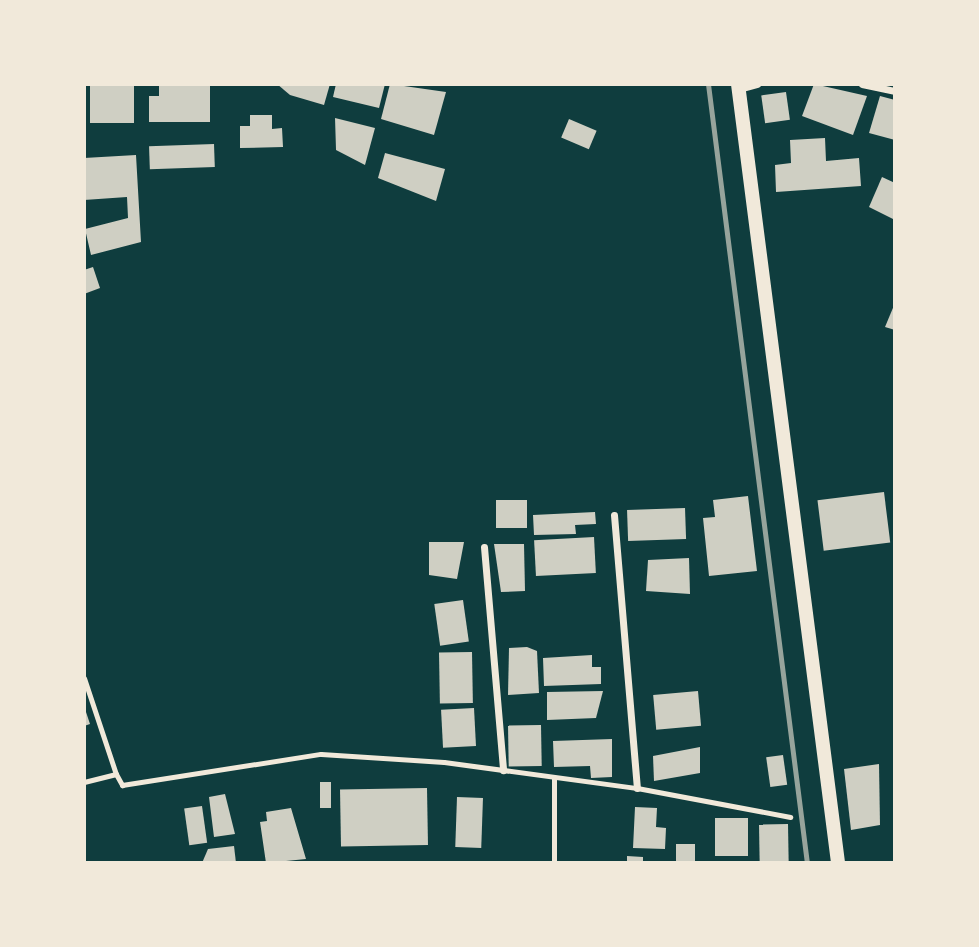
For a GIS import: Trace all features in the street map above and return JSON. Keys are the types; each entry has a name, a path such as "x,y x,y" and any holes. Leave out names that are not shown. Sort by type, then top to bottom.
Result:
{"main road":[{"path":"739,86 838,863"}],"street":[{"path":"739,86 757,84"},
{"path":"862,84 895,91"},
{"path":"614,515 637,788"},
{"path":"484,547 503,770"}],"lane":[{"path":"84,678 122,785 321,754 503,770 637,788 790,817"},
{"path":"84,782 116,774"},
{"path":"554,778 554,863"}],"building":[{"path":"90,84 134,84 134,123 90,123"},
{"path":"159,84 210,84 210,122 149,122 149,96 159,96"},
{"path":"277,84 330,84 324,105 290,95"},
{"path":"336,84 385,84 379,108 333,97"},
{"path":"390,84 446,92 434,135 381,119"},
{"path":"814,84 867,96 853,135 802,116"},
{"path":"786,92 790,120 765,123 761,95"},
{"path":"880,96 895,100 895,140 869,133"},
{"path":"250,115 272,115 272,129 282,128 283,147 240,148 240,126 250,126"},
{"path":"335,118 375,128 365,165 336,150"},
{"path":"569,119 597,131 589,149 561,137"},
{"path":"825,138 826,161 859,158 861,186 776,192 775,165 791,163 790,140"},
{"path":"214,144 215,167 150,169 149,146"},
{"path":"385,153 445,169 436,201 378,178"},
{"path":"136,155 141,242 91,255 85,229 128,218 127,197 84,200 84,158"},
{"path":"882,177 895,183 895,220 869,207"},
{"path":"93,267 100,288 84,294 84,270"},
{"path":"895,303 895,330 885,327"},
{"path":"884,492 890,543 824,551 817,500"},
{"path":"748,496 757,571 709,576 703,518 715,517 713,500"},
{"path":"496,500 527,500 527,528 496,528"},
{"path":"685,508 686,539 628,541 627,510"},
{"path":"595,512 596,524 575,525 576,534 534,535 533,515"},
{"path":"594,537 596,573 536,576 534,540"},
{"path":"429,542 464,542 457,579 429,575"},
{"path":"494,544 524,544 525,591 501,592"},
{"path":"689,558 690,594 646,591 648,560"},
{"path":"463,600 469,642 440,646 434,604"},
{"path":"527,647 537,651 539,693 508,695 509,648"},
{"path":"472,652 473,703 440,704 439,653"},
{"path":"592,655 592,667 601,667 601,684 544,686 543,658"},
{"path":"603,691 596,718 547,720 547,692"},
{"path":"698,691 701,726 656,730 653,695"},
{"path":"84,706 90,724 84,726"},
{"path":"474,708 476,746 443,748 441,710"},
{"path":"541,725 542,766 509,767 508,726"},
{"path":"612,739 612,777 591,778 590,766 554,767 553,741"},
{"path":"700,747 700,773 654,781 653,756"},
{"path":"783,755 787,785 770,787 766,757"},
{"path":"879,764 880,825 851,830 844,769"},
{"path":"320,782 331,782 331,808 320,808"},
{"path":"427,788 428,845 341,847 340,790"},
{"path":"225,794 235,834 214,837 209,797"},
{"path":"457,797 483,798 481,848 455,847"},
{"path":"202,806 207,843 189,845 184,809"},
{"path":"635,807 657,808 656,827 666,828 665,849 633,848"},
{"path":"291,808 306,859 266,863 260,822 267,821 266,812"},
{"path":"715,818 748,818 748,856 715,856"},
{"path":"788,824 789,863 760,863 759,825"},
{"path":"676,844 695,844 695,863 676,863"},
{"path":"234,846 236,863 202,863 208,849"},
{"path":"627,856 643,857 643,863 627,863"}],"railway":[{"path":"708,84 807,863"}]}
